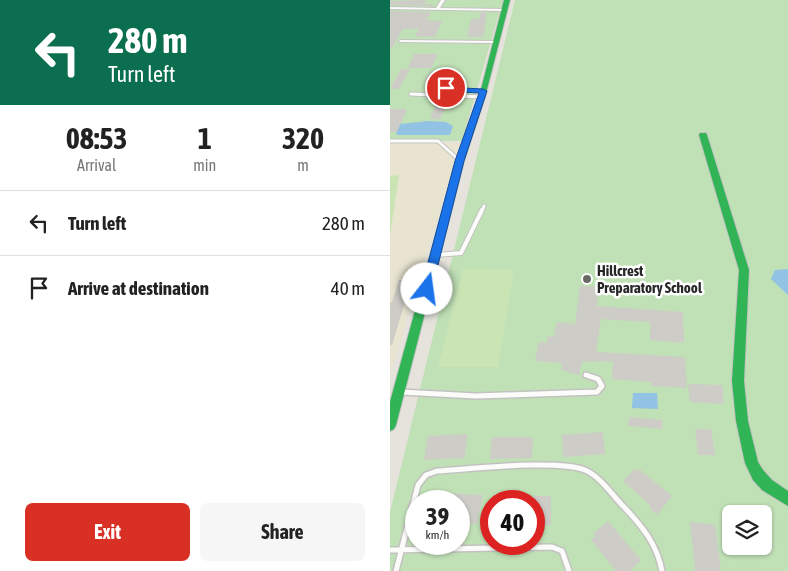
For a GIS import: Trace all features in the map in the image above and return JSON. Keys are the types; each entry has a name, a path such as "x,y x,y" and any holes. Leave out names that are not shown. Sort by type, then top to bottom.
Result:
{"street":[{"path":"437,9 443,0"},
{"path":"390,8 437,9 506,5 483,94 460,161 390,425"},
{"path":"401,42 496,42"},
{"path":"703,135 744,270 738,381 742,421 752,463 758,476 767,485 788,499"}],"lane":[{"path":"448,72 444,87 483,94"},
{"path":"411,94 483,94"},
{"path":"390,141 438,141 442,143 450,156 460,161"},
{"path":"436,255 461,253 464,250 484,206"},
{"path":"399,392 476,396 578,391 597,392 602,386 598,379 586,375"},
{"path":"396,571 418,485 426,475 437,471 561,466 584,469 594,476 643,527 655,543 662,571"},
{"path":"390,550 552,547 562,550 569,571"}],"shaded area":[{"path":"390,143 460,143 390,375"}],"green space":[{"path":"390,0 503,0 462,141 390,140"},
{"name":"Hillcrest Preparatory School","path":"515,0 788,0 788,571 390,571 390,512"},
{"path":"399,175 390,236 390,176"},
{"path":"463,269 514,270 498,367 438,367"}],"water":[{"path":"429,121 446,122 453,126 450,135 397,135 395,130 400,124"},
{"path":"788,269 788,295 771,279 775,270"},
{"path":"633,393 657,393 658,409 632,408"}],"building":[{"path":"426,0 424,4 433,4 432,6 390,5 390,1"},
{"path":"390,11 429,12 431,13 426,20 442,21 435,37 415,37 419,29 403,29 390,51"},
{"path":"481,12 487,13 483,37 467,37 471,19 479,19"},
{"path":"414,54 438,54 431,68 408,68"},
{"path":"401,69 410,69 399,89 390,89"},
{"path":"431,71 444,72 437,82 424,81"},
{"path":"437,101 449,102 440,119 430,119"},
{"path":"390,109 407,109 397,132 390,132"},
{"path":"399,280 421,280 416,299 406,299 392,345 390,345 390,302 392,302"},
{"path":"580,286 599,287 597,306 683,312 684,343 650,340 650,322 601,319 596,352 685,357 687,388 651,386 651,382 612,379 613,361 583,362 579,375 561,370 562,363 535,361 539,342 547,343 548,336 554,337 557,322 575,324"},
{"path":"688,384 722,385 724,404 690,402"},
{"path":"629,417 663,420 662,429 628,426"},
{"path":"695,429 711,429 715,455 698,455"},
{"path":"603,432 605,454 563,457 562,435"},
{"path":"467,434 465,458 424,460 428,436"},
{"path":"492,437 533,437 532,458 490,459"},
{"path":"635,469 637,471 639,469 672,496 657,515 649,507 650,505 623,481"},
{"path":"470,494 480,495 477,524 470,524"},
{"path":"545,496 551,496 551,525 545,525"},
{"path":"608,521 641,560 630,571 616,571 591,540 596,536 593,534"},
{"path":"690,522 715,525 721,571 695,571"}],"traffic: fast":[{"path":"390,425 460,161 482,97 507,0"},
{"path":"703,135 744,270 738,381 742,421 752,463 758,475 767,485 788,499"}],"place":[{"name":"Hillcrest Preparatory School","path":"587,279"}],"route":[{"path":"427,289 457,179 460,161 483,91 446,88"}]}
